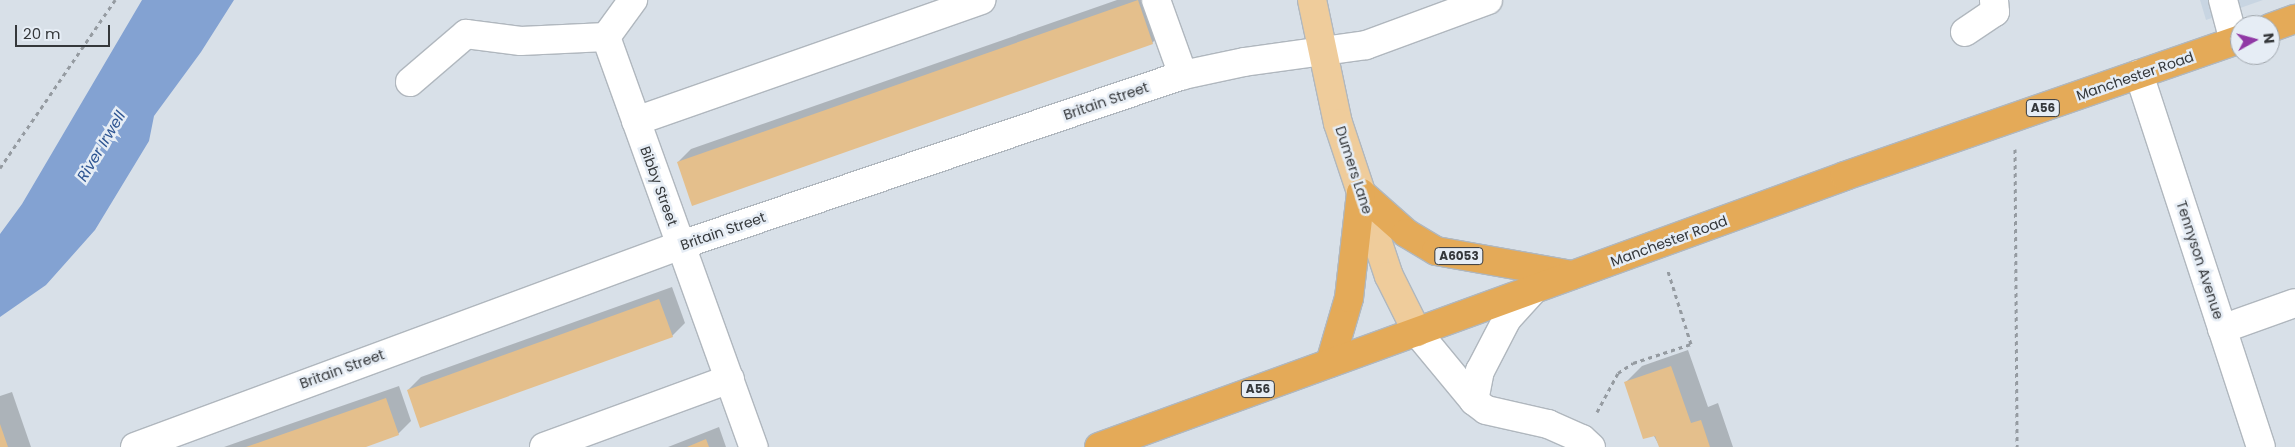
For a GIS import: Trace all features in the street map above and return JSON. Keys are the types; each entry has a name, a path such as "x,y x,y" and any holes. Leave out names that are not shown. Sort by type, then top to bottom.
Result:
{"highway":[{"path":"2280,24 2295,19"},
{"name":"Manchester Road","path":"1099,447 1532,290 1576,276 2230,42"},
{"path":"1330,363 1349,298 1361,193"},
{"name":"A6053","path":"1361,193 1406,233 1436,251 1576,276"}],"main road":[{"name":"Dumers Lane","path":"1312,0 1321,52 1338,123 1389,276 1417,332"}],"street":[{"path":"410,82 466,34 521,40 606,37 632,0"},
{"path":"636,121 981,0"},
{"path":"1156,0 1183,75"},
{"name":"Britain Street","path":"135,446 681,245 1183,75 1244,62 1366,45 1488,0"},
{"path":"1965,32 1996,12 1994,0"},
{"path":"2223,0 2230,20"},
{"name":"Bibby Street","path":"606,37 754,447"},
{"name":"Tennyson Avenue","path":"2139,74 2261,447"},
{"path":"1474,401 1480,372 1507,319 1532,290"},
{"path":"2222,329 2295,303"},
{"path":"1417,332 1474,401 1486,410 1548,424 1586,443"},
{"path":"544,447 730,379"}],"path":[{"path":"0,168 116,0"},
{"path":"2013,119 2016,184 2018,447"},
{"path":"1586,443 1618,373 1633,363 1690,344 1660,245"}],"shaded area":[{"path":"2200,0 2263,0 2206,20"}],"water":[{"name":"River Irwell","path":"142,0 234,0 201,52 154,116 149,141 95,230 46,285 0,317 0,234 22,204"}],"building":[{"path":"1138,0 1153,44 692,206 677,162"},
{"path":"659,299 673,337 420,428 407,390"},
{"path":"1671,366 1691,423 1701,420 1710,447 1659,447 1655,436 1643,439 1624,382"},
{"path":"386,398 399,435 366,447 246,447"},
{"path":"0,424 8,447 0,447"},
{"path":"706,439 709,447 687,447"}]}
